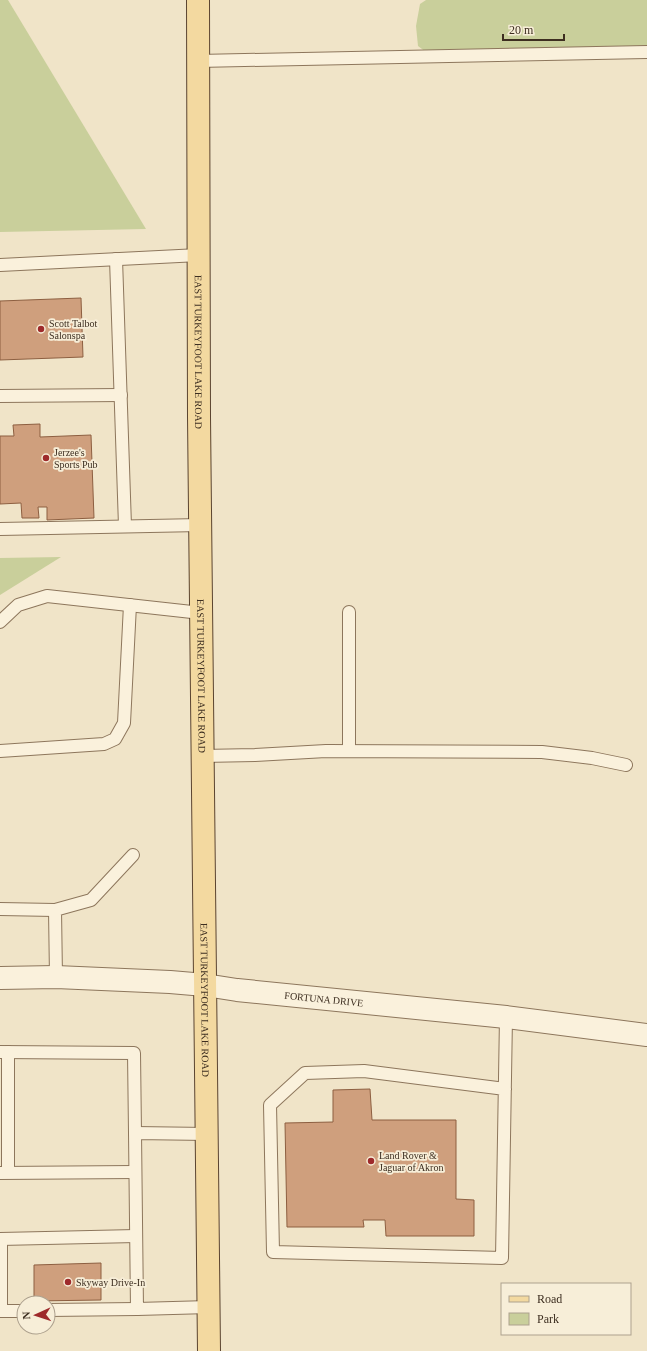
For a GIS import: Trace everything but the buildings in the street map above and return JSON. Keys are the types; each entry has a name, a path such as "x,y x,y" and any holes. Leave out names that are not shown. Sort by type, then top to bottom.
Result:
{"main road":[{"name":"EAST TURKEYFOOT LAKE ROAD","path":"198,0 200,525 209,1351"}],"street":[{"name":"FORTUNA DRIVE","path":"0,978 56,977 205,985 237,990 506,1017 647,1035"}],"lane":[{"path":"198,61 647,52"},
{"path":"0,265 199,256"},
{"path":"116,259 125,526"},
{"path":"0,396 121,395"},
{"path":"0,529 200,525"},
{"path":"0,622 18,604 47,596 201,613"},
{"path":"0,751 104,744 115,739 124,723 130,605"},
{"path":"349,612 349,750"},
{"path":"202,756 349,750 542,752 592,758 626,765"},
{"path":"0,909 55,910 91,900 133,855"},
{"path":"55,910 56,977"},
{"path":"505,1089 364,1071 305,1073 270,1105 273,1252 502,1258 505,1089 506,1017"},
{"path":"135,1172 4,1173 4,1052 134,1053 137,1309"},
{"path":"135,1133 207,1134"},
{"path":"16,1311 1,1311 0,1239 136,1236"},
{"path":"56,1310 209,1308"}],"green space":[{"path":"0,0 8,0 146,229 0,232"},
{"path":"426,0 647,0 647,46 426,52 418,46 416,26 420,4"},
{"path":"61,557 0,595 0,558"}],"place":[{"name":"Scott Talbot Salonspa","path":"41,329"},
{"name":"Jerzee's Sports Pub","path":"46,458"},
{"name":"Land Rover & Jaguar of Akron","path":"371,1161"},
{"name":"Skyway Drive-In","path":"68,1282"}]}
